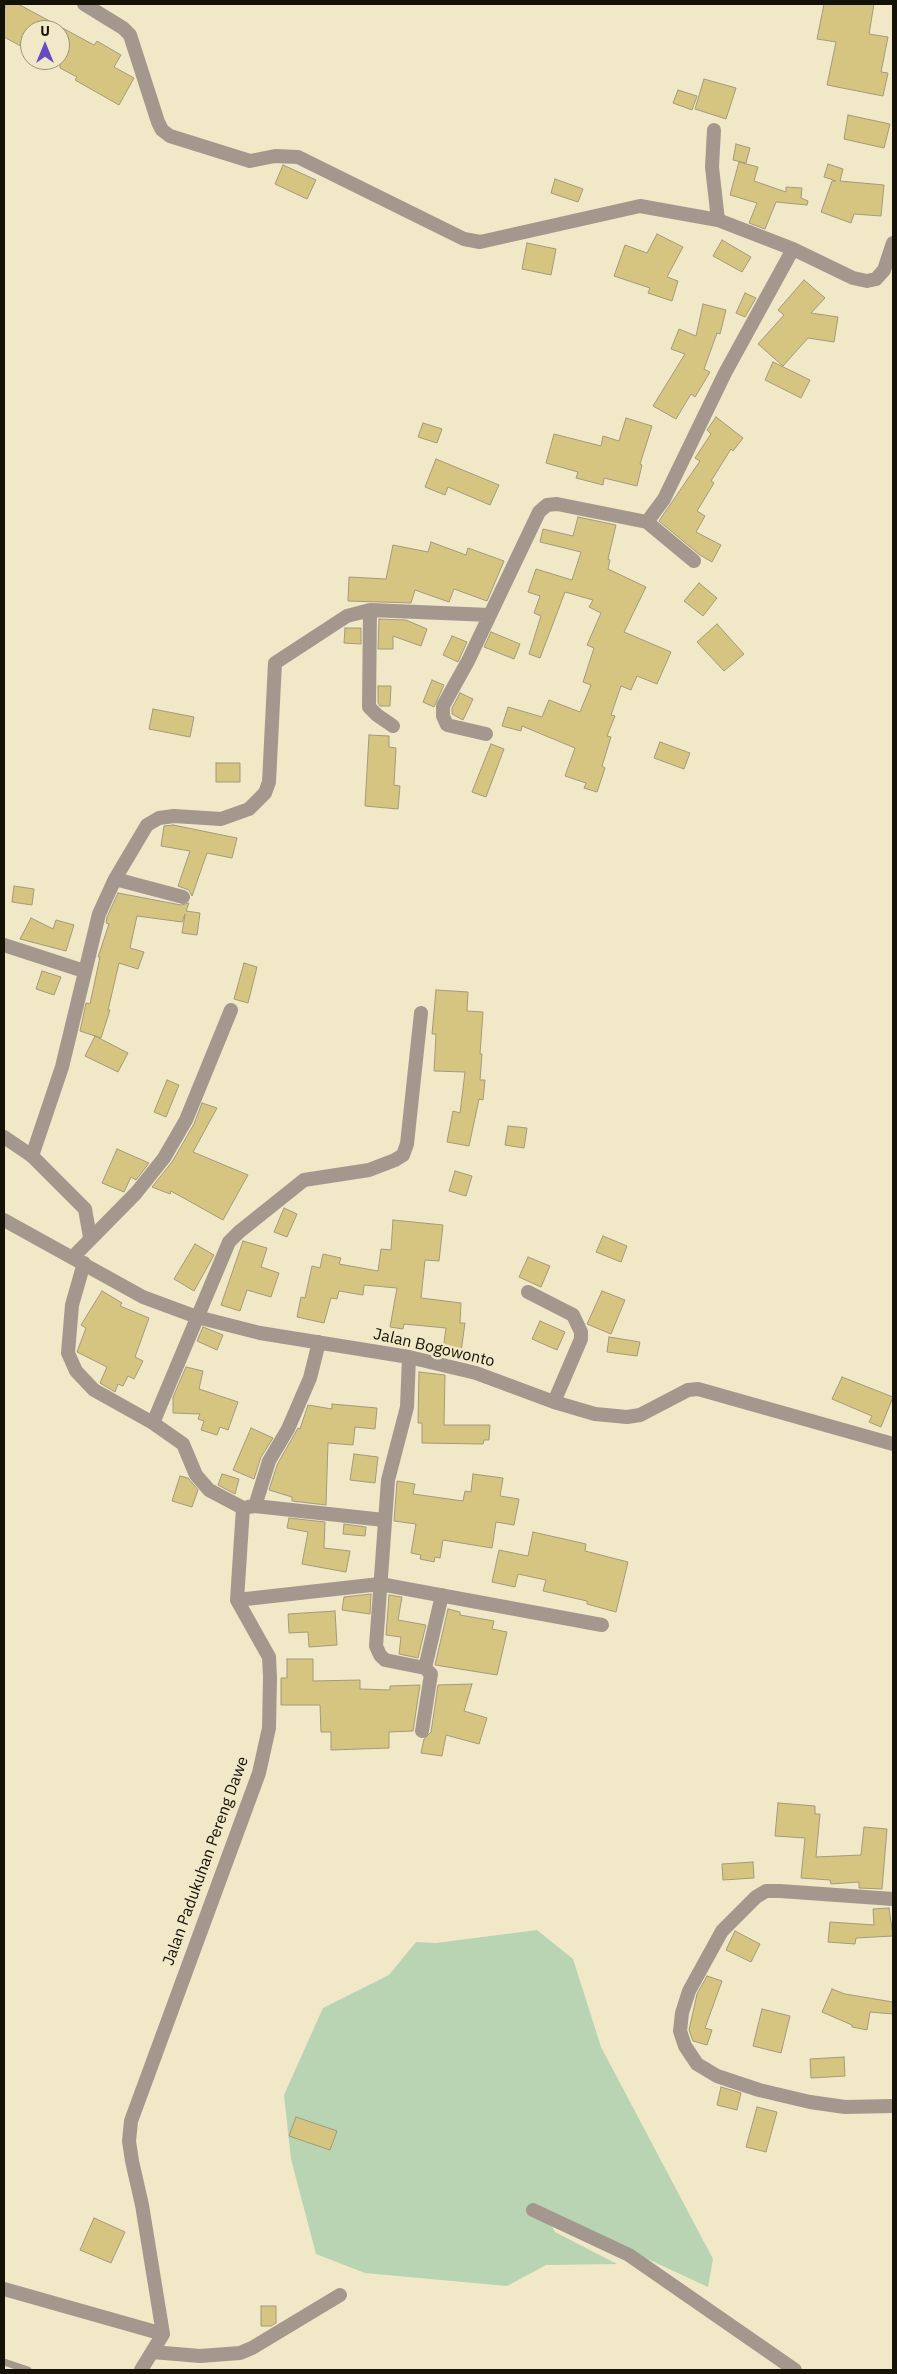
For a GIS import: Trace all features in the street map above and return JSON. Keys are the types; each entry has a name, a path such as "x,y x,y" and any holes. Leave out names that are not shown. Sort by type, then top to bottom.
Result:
{"street":[{"path":"84,4 123,28 130,35 158,122 162,130 170,136 250,161 275,156 298,157 464,239 480,242 640,206 718,220 793,250 853,278 867,281 876,279 884,270 893,243"},
{"path":"714,130 712,167 718,220"},
{"path":"647,522 664,500 725,373 793,250"},
{"path":"486,734 447,725 443,716 443,706 490,615 539,512 547,505 557,504 647,522 694,561"},
{"path":"32,1156 62,1066 99,914 115,879 147,825 159,818 174,816 221,819 249,809 265,793 269,782 275,663 347,616 370,610 490,615"},
{"path":"370,610 369,706 377,715 393,726"},
{"path":"115,879 183,897"},
{"path":"4,945 84,971"},
{"path":"231,1010 186,1120 164,1158 136,1193 90,1237 78,1260 68,1353 76,1371 94,1390 153,1423 183,1444 196,1475 209,1490 249,1507 384,1520"},
{"path":"153,1423 230,1242 239,1232 304,1180 369,1170 403,1155 407,1144 421,1013"},
{"path":"4,1137 32,1156 85,1210 90,1237"},
{"name":"Jalan Bogowonto","path":"4,1220 143,1297 197,1318 260,1333 409,1357 476,1373 554,1402 595,1414 627,1417 640,1415 688,1390 698,1389 893,1444"},
{"path":"528,1292 573,1315 581,1332 581,1340 554,1402"},
{"path":"319,1342 310,1378 288,1428 269,1461 249,1507 238,1600 380,1584 602,1625"},
{"path":"409,1357 407,1406 388,1480 376,1646 380,1655 390,1661 425,1668 431,1674 422,1731"},
{"path":"425,1668 442,1595"},
{"name":"Jalan Padukuhan Pereng Dawe","path":"163,2334 142,2205 129,2140 131,2121 259,1773 269,1728 269,1657 238,1600"},
{"path":"893,1899 780,1891 766,1891 756,1896 722,1931 689,1991 682,2012 680,2031 685,2046 697,2064 717,2076 759,2090 810,2102 845,2107 893,2106"},
{"path":"533,2210 629,2255 795,2370"},
{"path":"4,2289 163,2334 141,2370"},
{"path":"152,2352 200,2356 240,2353 252,2348 340,2295"}],"lane":[{"path":"4,2362 28,2370"}],"green space":[{"path":"537,1930 573,1959 601,2047 713,2259 708,2287 555,2216 550,2223 555,2232 617,2264 546,2265 507,2286 365,2273 316,2254 291,2159 284,2095 323,2008 389,1975 416,1942 436,1943"}],"building":[{"path":"7,4 18,4 48,20 20,20 20,46 4,37 4,9"},
{"path":"824,4 874,4 869,34 888,37 881,72 888,73 883,96 827,85 836,42 817,39"},
{"path":"70,32 94,45 97,41 121,55 114,67 134,78 119,105 75,80 77,77 64,70 70,70"},
{"path":"704,79 736,88 726,119 695,109"},
{"path":"678,90 697,96 692,110 673,103"},
{"path":"848,115 890,124 884,148 844,139"},
{"path":"736,144 750,148 746,163 733,160"},
{"path":"739,162 758,167 754,181 786,192 786,187 802,188 801,198 808,201 807,205 776,202 765,229 749,223 757,203 730,195"},
{"path":"828,164 843,169 840,181 884,185 881,216 854,214 851,223 821,212 832,181 836,181 824,177"},
{"path":"283,165 316,180 307,199 275,184"},
{"path":"555,179 583,189 578,202 551,193"},
{"path":"657,234 683,247 667,277 678,281 672,301 648,293 650,288 614,276 625,245 647,253"},
{"path":"722,240 751,257 742,272 713,256"},
{"path":"527,243 556,249 551,275 522,269"},
{"path":"804,280 825,298 811,313 838,317 834,342 808,338 783,366 758,344 784,315 778,310"},
{"path":"745,293 756,298 745,317 736,313"},
{"path":"703,304 726,310 720,334 717,333 704,369 710,372 695,397 691,394 676,419 653,406 685,354 671,349 679,329 696,336"},
{"path":"773,362 810,380 801,398 765,380"},
{"path":"716,417 743,438 733,451 731,449 711,481 714,483 697,511 705,516 696,532 721,545 712,562 700,555 659,521 700,461 695,458 711,434 707,430"},
{"path":"626,418 652,426 640,464 642,465 637,486 604,478 603,485 576,478 578,472 546,463 554,434 601,446 603,436 619,441"},
{"path":"423,423 442,429 437,443 418,437"},
{"path":"436,459 499,485 490,505 448,487 445,495 425,487"},
{"path":"578,517 616,525 608,559 610,560 608,569 646,587 624,632 671,652 657,684 637,676 631,690 621,686 611,715 615,716 607,736 611,737 602,766 605,768 597,792 584,788 586,783 565,776 575,748 522,726 521,731 502,726 508,707 542,717 549,700 580,712 591,685 583,682 594,648 587,645 601,613 589,607 593,600 565,592 540,658 529,654 541,616 534,613 540,596 528,592 536,569 572,580 581,552 540,542 543,529 573,536"},
{"path":"431,542 466,555 468,548 504,561 487,601 454,589 449,602 415,590 411,603 348,601 349,577 386,579 393,545 428,552"},
{"path":"699,583 717,598 703,616 684,601"},
{"path":"379,619 406,620 427,629 421,646 393,636 393,649 378,649"},
{"path":"717,624 744,654 724,671 697,642"},
{"path":"345,628 361,628 361,644 344,643"},
{"path":"491,632 520,644 514,659 484,647"},
{"path":"452,636 467,642 458,662 443,655"},
{"path":"432,680 444,685 434,707 423,702"},
{"path":"378,686 391,686 390,706 380,706 378,703"},
{"path":"460,693 473,699 463,720 452,714 452,708"},
{"path":"153,709 194,717 190,737 149,729"},
{"path":"369,735 389,736 389,747 396,748 394,785 400,786 398,809 365,806"},
{"path":"660,742 690,753 684,769 654,758"},
{"path":"491,744 504,749 486,797 472,792"},
{"path":"216,763 240,763 240,782 216,782"},
{"path":"173,825 237,838 232,858 207,853 192,896 189,890 178,886 190,851 161,846 164,826"},
{"path":"14,886 34,889 32,905 12,902"},
{"path":"118,893 181,905 189,903 186,911 200,913 197,935 182,933 185,914 182,922 137,916 130,948 144,952 138,969 119,963 108,1010 110,1010 101,1038 80,1031 86,1003 90,1004 100,957 98,957 109,924 106,923 107,917"},
{"path":"31,918 53,929 56,920 74,925 66,951 20,939"},
{"path":"244,963 257,967 248,1003 234,999"},
{"path":"42,971 61,977 54,995 36,989"},
{"path":"436,990 468,992 467,1011 483,1012 480,1080 485,1080 483,1100 479,1099 469,1146 447,1142 453,1111 460,1113 465,1072 434,1071 436,1034 432,1034"},
{"path":"95,1036 128,1053 118,1072 85,1056"},
{"path":"167,1080 179,1085 166,1117 154,1112"},
{"path":"202,1103 217,1108 193,1152 248,1175 223,1220 171,1191 170,1194 152,1187 172,1162 194,1124"},
{"path":"508,1126 527,1128 524,1148 505,1145"},
{"path":"117,1149 149,1163 136,1180 131,1177 124,1192 102,1183"},
{"path":"455,1171 472,1176 466,1196 449,1191"},
{"path":"284,1208 297,1214 287,1237 274,1232"},
{"path":"393,1220 443,1225 439,1261 425,1260 421,1298 461,1303 460,1323 465,1323 461,1352 443,1350 446,1328 404,1324 403,1329 390,1327 397,1288 364,1285 363,1295 339,1291 337,1299 331,1298 324,1323 297,1317 301,1297 305,1298 312,1266 320,1268 323,1254 341,1258 339,1264 378,1271 381,1249 391,1250"},
{"path":"603,1236 627,1246 621,1262 596,1252"},
{"path":"243,1241 267,1248 261,1267 279,1273 271,1297 247,1290 240,1311 221,1305"},
{"path":"195,1244 214,1255 194,1291 174,1279"},
{"path":"528,1257 550,1266 541,1287 519,1277"},
{"path":"102,1291 122,1303 120,1306 149,1318 135,1357 143,1361 134,1379 128,1376 123,1386 118,1384 115,1392 100,1383 107,1367 77,1352 86,1328 81,1325"},
{"path":"602,1291 625,1300 611,1334 587,1324"},
{"path":"540,1321 565,1332 557,1350 532,1339"},
{"path":"203,1327 223,1335 217,1350 197,1341"},
{"path":"609,1337 640,1342 637,1356 607,1352"},
{"path":"186,1367 203,1371 199,1389 238,1402 228,1430 220,1427 217,1435 201,1430 204,1421 198,1419 200,1414 173,1413 173,1397"},
{"path":"419,1372 445,1375 444,1425 490,1425 489,1440 484,1440 483,1444 422,1443 422,1423 418,1423"},
{"path":"842,1377 893,1397 881,1427 869,1422 872,1416 832,1399"},
{"path":"332,1404 377,1408 375,1429 355,1427 353,1445 328,1443 326,1505 292,1501 292,1497 269,1490 277,1465 298,1428 300,1429 308,1405 332,1409"},
{"path":"251,1428 273,1438 261,1457 254,1479 233,1470"},
{"path":"354,1454 378,1457 375,1483 350,1480"},
{"path":"222,1474 239,1479 235,1494 218,1485"},
{"path":"473,1474 503,1478 500,1496 519,1499 514,1525 496,1522 492,1548 443,1540 440,1558 435,1557 434,1562 420,1559 421,1555 411,1553 416,1524 394,1521 397,1481 415,1484 413,1494 463,1501 465,1491 471,1492"},
{"path":"180,1476 188,1478 198,1490 192,1507 172,1501"},
{"path":"289,1518 325,1522 324,1548 350,1551 346,1572 302,1564 308,1532 287,1528"},
{"path":"344,1524 366,1527 365,1536 343,1534"},
{"path":"533,1532 586,1544 585,1551 628,1562 616,1612 587,1604 587,1601 543,1591 546,1580 518,1574 515,1587 492,1582 499,1550 528,1556"},
{"path":"371,1594 370,1614 342,1610 344,1597"},
{"path":"389,1595 402,1597 398,1620 426,1625 418,1658 399,1654 401,1637 386,1635"},
{"path":"448,1609 460,1612 460,1615 494,1621 492,1629 507,1632 497,1675 435,1665"},
{"path":"335,1611 337,1645 309,1647 308,1632 289,1633 288,1614"},
{"path":"287,1659 313,1659 313,1681 360,1680 360,1689 390,1690 390,1686 420,1685 413,1731 389,1732 389,1748 331,1750 331,1732 321,1732 320,1705 281,1705 281,1678 287,1678"},
{"path":"472,1684 464,1711 487,1718 479,1744 446,1735 442,1756 421,1753 424,1739 431,1732 438,1685"},
{"path":"778,1803 815,1806 815,1814 820,1814 816,1857 861,1855 864,1827 887,1829 882,1889 859,1888 859,1882 831,1884 830,1880 801,1878 805,1838 775,1836"},
{"path":"753,1862 754,1878 723,1880 722,1864"},
{"path":"889,1908 893,1936 856,1938 855,1944 828,1942 830,1922 874,1925 873,1909"},
{"path":"735,1931 760,1944 751,1962 726,1950"},
{"path":"707,1976 722,1981 705,2028 712,2030 707,2045 693,2041 689,2030 697,1994"},
{"path":"832,1989 845,1994 893,2002 893,2014 870,2012 867,2030 852,2027 852,2025 822,2012"},
{"path":"762,2009 790,2016 781,2053 753,2046"},
{"path":"844,2057 845,2076 811,2078 810,2059"},
{"path":"721,2087 741,2093 737,2110 717,2105"},
{"path":"757,2107 777,2112 766,2152 746,2147"},
{"path":"296,2117 337,2131 330,2150 289,2136"},
{"path":"94,2218 125,2232 111,2263 80,2250"},
{"path":"261,2306 276,2306 276,2323 271,2326 261,2326"}]}
